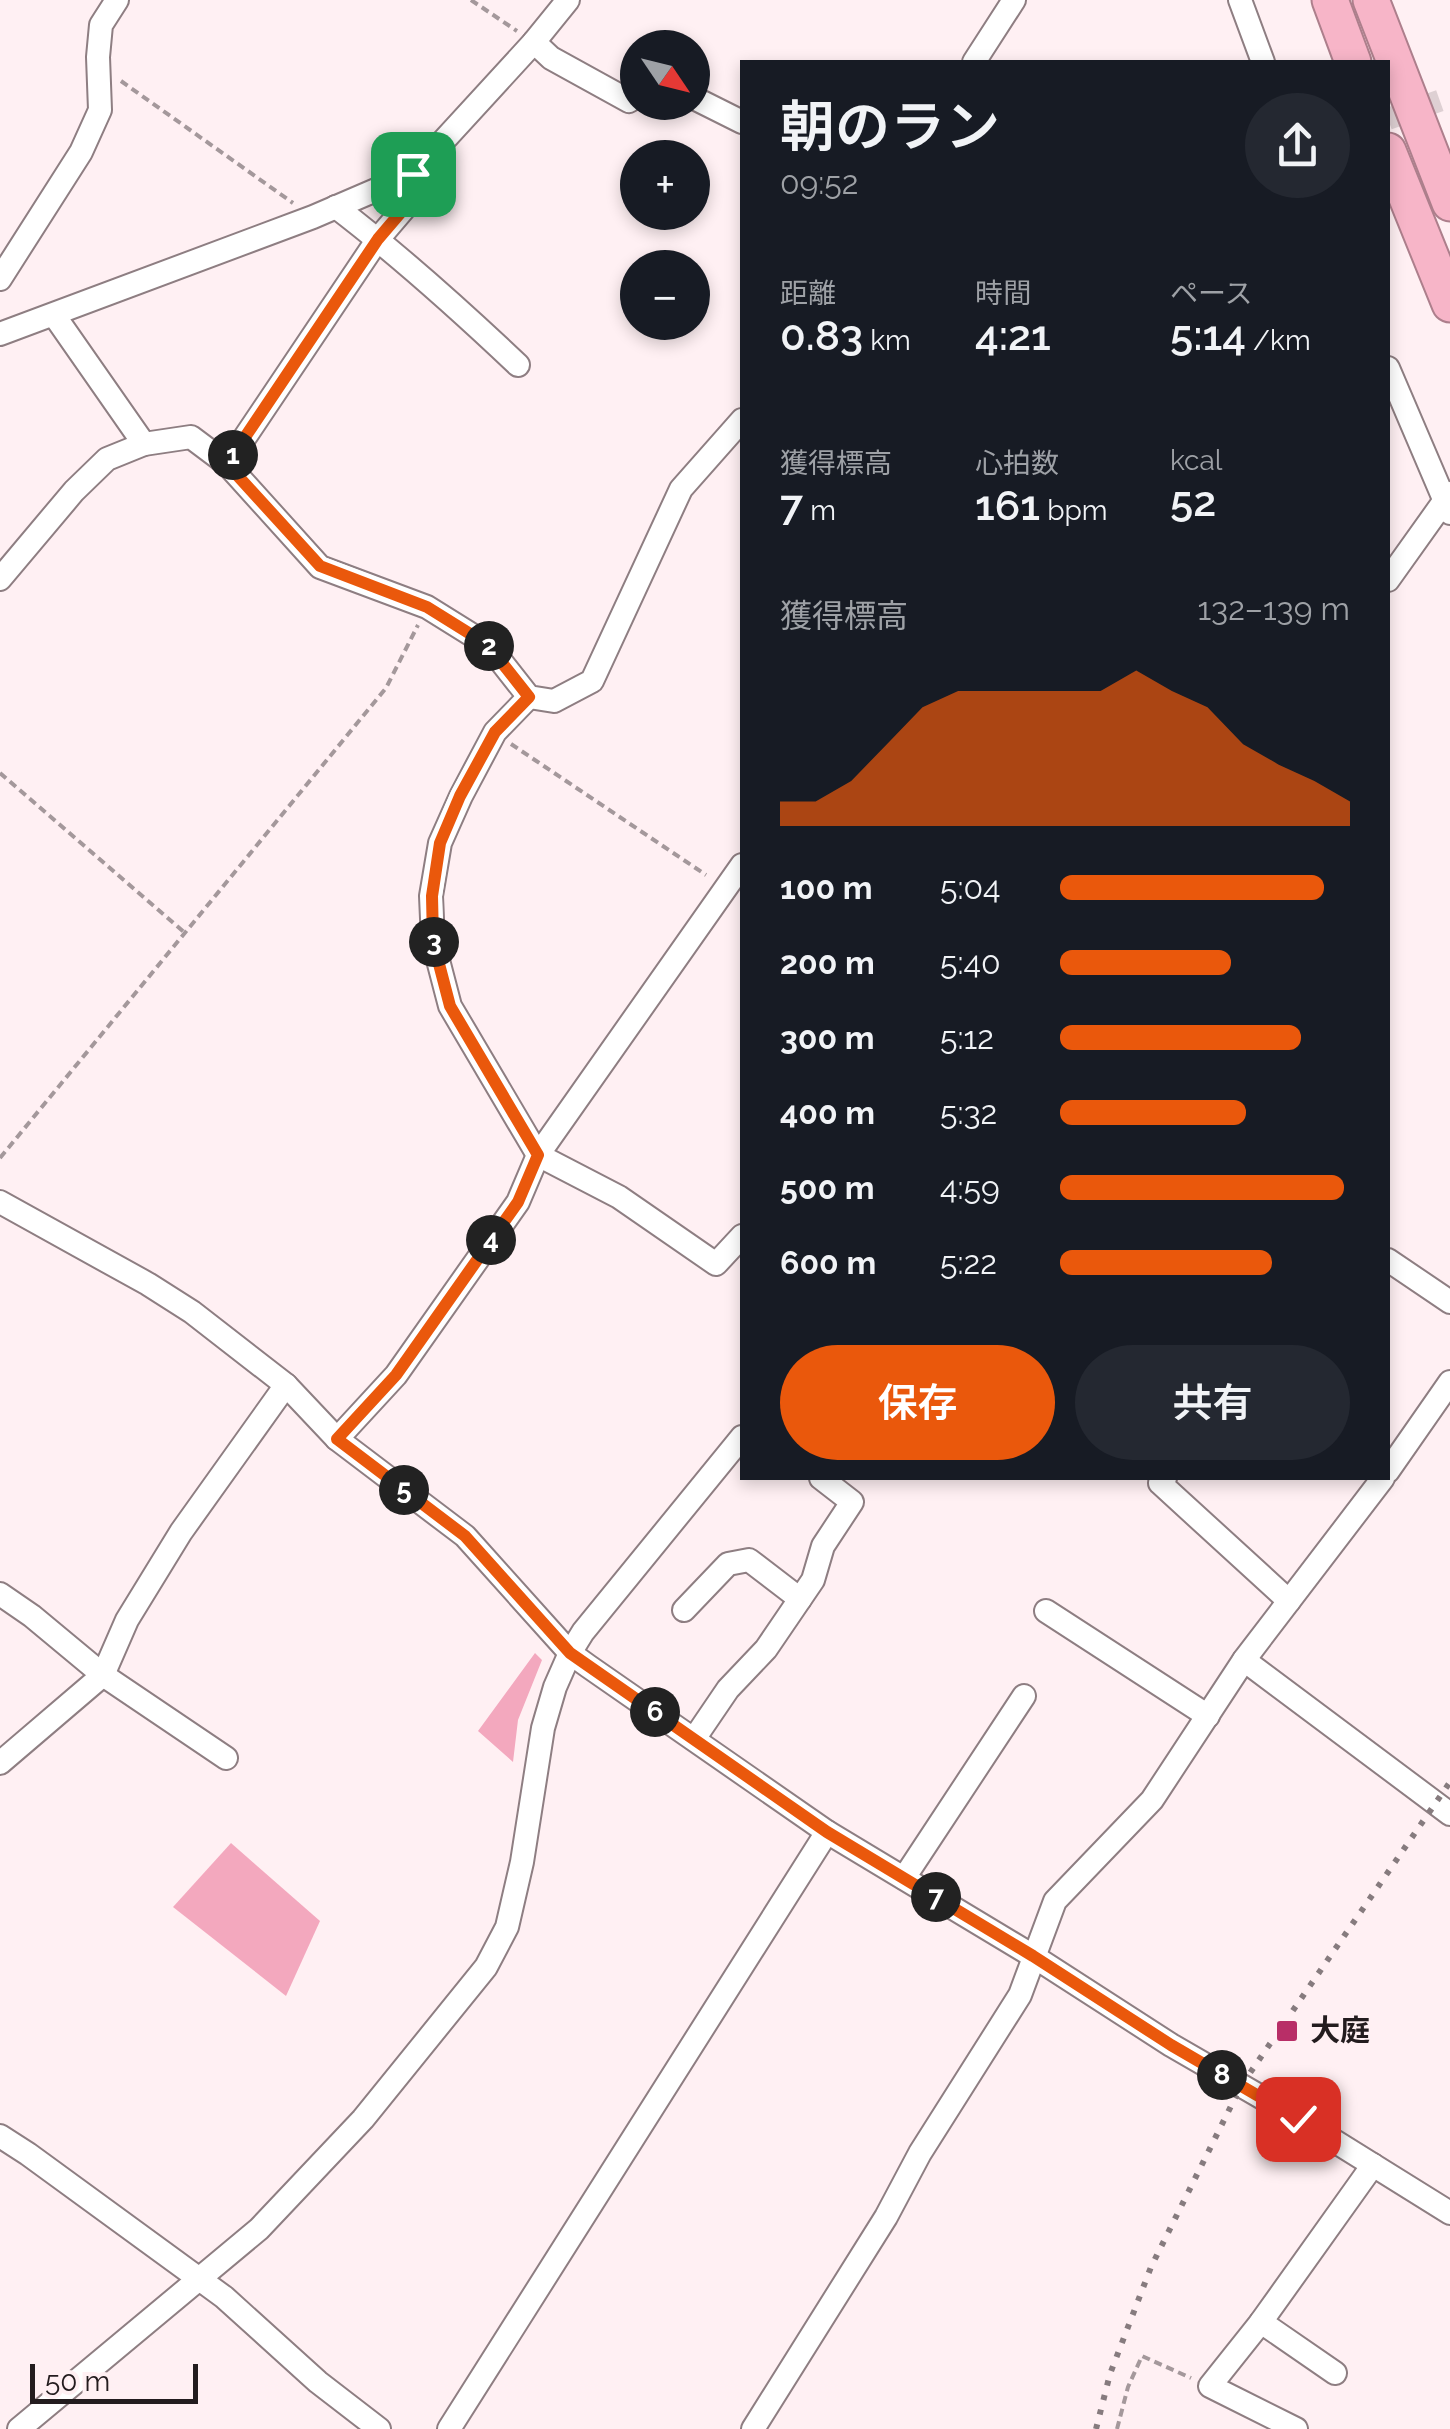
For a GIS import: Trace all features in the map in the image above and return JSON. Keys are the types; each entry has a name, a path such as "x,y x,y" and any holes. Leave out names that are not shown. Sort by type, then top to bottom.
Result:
{"highway":[{"path":"1330,0 1353,60"},
{"path":"1372,0 1450,203"},
{"path":"1390,156 1450,304"}],"street":[{"path":"0,280 82,152 100,110 101,24 118,0"},
{"path":"0,334 313,217 413,174 568,0"},
{"path":"975,60 1014,0"},
{"path":"1240,0 1262,60"},
{"path":"534,42 551,58 620,96"},
{"path":"710,106 740,121"},
{"path":"227,464 378,239 407,205 413,174"},
{"path":"336,207 461,311 518,365"},
{"path":"54,315 144,444"},
{"path":"1390,372 1448,503 1390,577"},
{"path":"0,579 74,492 108,459 144,444 191,437 227,464 320,566 427,607 488,645 529,697 554,701 592,681 681,489 740,422"},
{"path":"529,697 495,732 440,843 432,896 433,941 450,1006 538,1155 619,1197 716,1264 740,1238"},
{"path":"337,1439 396,1375 518,1202 538,1155 740,868"},
{"path":"0,1202 192,1312 286,1385 337,1439 465,1536 570,1653 827,1832 1450,2213"},
{"path":"1390,1261 1450,1302"},
{"path":"1390,1467 1450,1382"},
{"path":"0,1763 103,1674 127,1620 181,1532 286,1385"},
{"path":"19,2429 259,2229 363,2119 486,1966 507,1927 522,1862 543,1728 570,1653 740,1439"},
{"path":"694,1739 728,1690 766,1650 813,1580 824,1546 852,1502 824,1480"},
{"path":"1162,1480 1160,1483 1289,1601"},
{"path":"753,2429 1020,1995 1055,1901 1152,1800 1244,1660 1380,1480"},
{"path":"684,1610 728,1564 750,1560 800,1599"},
{"path":"0,1594 103,1674 226,1758"},
{"path":"1046,1611 1208,1716"},
{"path":"1244,1660 1450,1814"},
{"path":"904,1878 1024,1696"},
{"path":"450,2429 827,1832"},
{"path":"0,2136 224,2297 318,2382 379,2429"},
{"path":"1296,2429 1210,2386 1373,2165"},
{"path":"1260,2322 1335,2372"}],"path":[{"path":"471,0 534,42"},
{"path":"98,66 313,217"},
{"path":"0,1158 386,688 427,607"},
{"path":"495,732 726,888"},
{"path":"0,773 185,932"},
{"path":"1117,2429 1128,2386 1142,2356 1210,2386"}],"shaded area":[{"path":"535,1653 542,1660 518,1720 513,1762 478,1731"},
{"path":"231,1843 320,1921 286,1996 173,1907"}],"tunnel":[{"path":"1390,118 1450,97"}],"railway":[{"path":"1096,2429 1110,2374 1151,2267 1241,2086 1450,1782"}],"place":[{"name":"大庭","path":"1287,2031"}],"route":[{"path":"413,174 407,205 378,239 227,464 320,566 427,607 488,645 529,697 495,732 460,796 440,843 432,896 433,941 450,1006 538,1155 518,1202 396,1375 337,1439 465,1536 570,1653 827,1832 1298,2119"}]}
